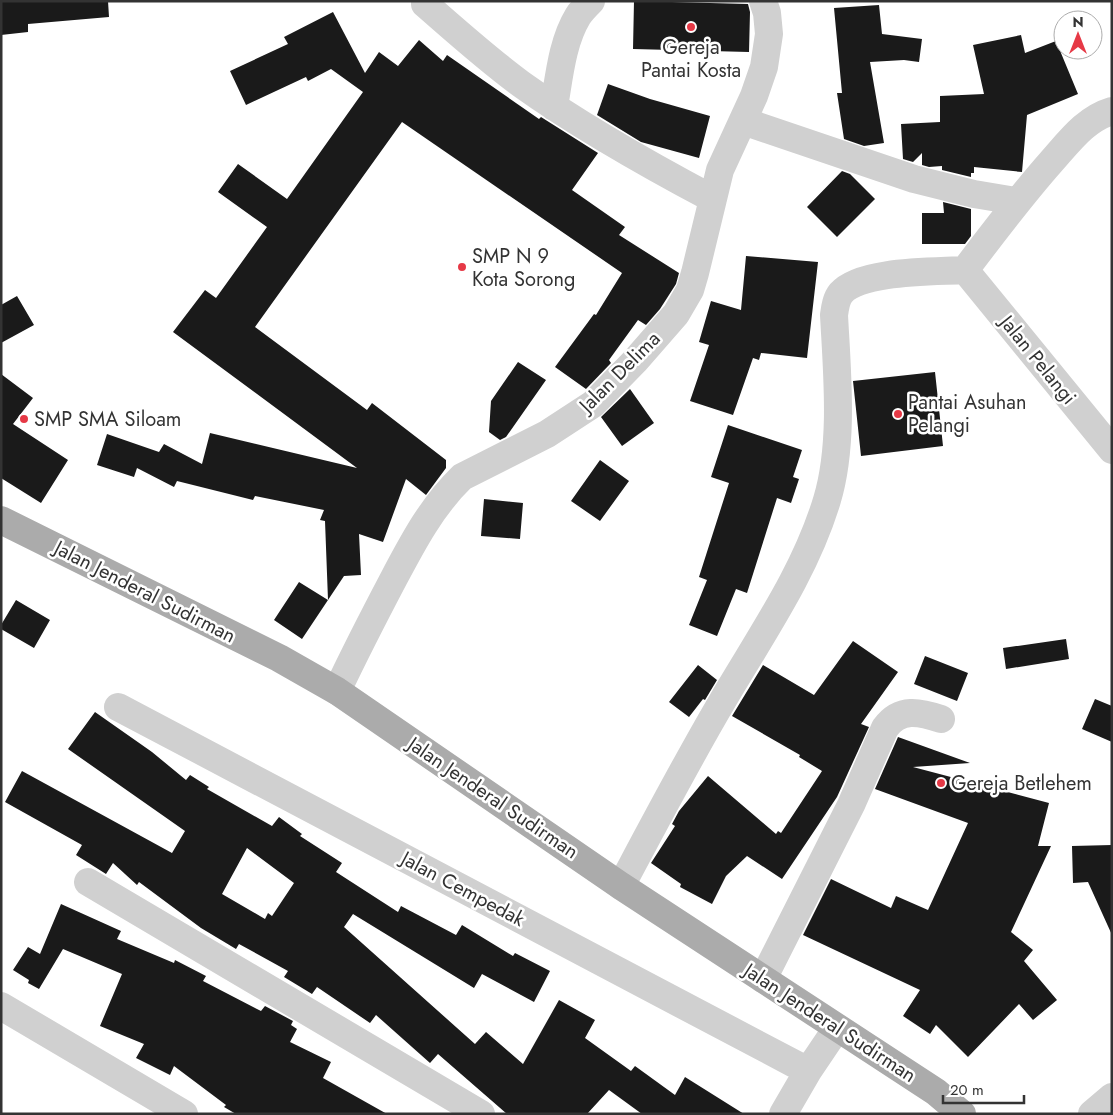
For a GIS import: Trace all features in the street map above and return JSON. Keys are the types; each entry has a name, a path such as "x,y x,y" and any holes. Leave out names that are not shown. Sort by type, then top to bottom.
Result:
{"main road":[{"name":"Jalan Jenderal Sudirman","path":"1,520 279,658 337,691 621,886 936,1092 962,1114"}],"street":[{"path":"554,107 568,38 579,15 591,1"},
{"name":"Jalan Delima","path":"337,691 420,528 451,487 462,477 547,434 593,404 641,355 676,314 690,290 696,272 720,170 754,96 764,67 769,34 767,13 763,1"},
{"path":"424,4 520,83 554,107 632,154 713,199"},
{"path":"621,886 697,744 788,593 815,535 828,499 834,469 838,387 834,315 835,304 840,294 851,285 872,278 894,274 965,270 1016,201 1078,132 1092,120 1112,111"},
{"path":"743,121 914,179 974,194 1016,201"},
{"name":"Jalan Pelangi","path":"965,270 1112,450"},
{"name":"Jalan Cempedak","path":"118,707 808,1071"},
{"path":"763,979 851,804 885,728 897,715 910,713 925,714 941,719"},
{"path":"88,882 481,1114"},
{"path":"1,1006 184,1114"},
{"path":"784,1114 808,1071 837,1028"},
{"path":"1092,1114 1112,1097"}],"building":[{"path":"1,1 108,1 109,17 28,24 28,32 1,35"},
{"name":"Gereja Pantai Kosta","path":"634,1 748,4 750,12 749,52 633,49"},
{"path":"879,5 882,34 922,39 919,62 904,60 870,62 884,143 864,146 844,139 837,93 842,93 834,8"},
{"path":"333,12 365,73 379,52 398,66 419,40 443,61 447,55 539,119 541,117 598,153 572,190 625,227 619,235 679,273 676,284 660,309 646,325 638,320 609,360 611,363 586,389 555,367 594,314 596,315 622,273 402,122 255,327 367,410 372,403 446,460 446,468 426,495 406,479 383,542 359,534 361,575 344,576 328,600 325,521 320,520 324,510 255,496 253,500 177,481 174,487 137,468 134,477 97,465 107,434 159,452 164,444 202,464 210,433 357,468 173,332 205,290 216,298 267,227 218,192 238,164 287,199 363,92 331,69 308,81 306,77 246,105 230,71 288,44 284,37"},
{"path":"1021,35 1025,53 1053,42 1053,60 1064,60 1078,94 1027,115 1022,172 974,167 974,173 971,173 971,177 942,170 942,166 929,167 922,165 922,153 913,162 903,159 901,124 940,122 940,96 984,94 973,45"},
{"path":"608,84 650,99 710,116 699,158 641,142 597,115"},
{"path":"842,171 850,174 875,199 837,237 807,207"},
{"path":"943,202 971,209 971,236 965,244 922,244 922,213 944,213"},
{"path":"746,256 818,262 807,358 761,353 759,360 753,358 733,415 690,401 709,345 699,342 711,301 741,310"},
{"path":"17,296 34,325 1,343 1,305"},
{"path":"518,362 546,380 506,437 500,440 489,432 491,401"},
{"name":"Pantai Asuhan Pelangi","path":"935,372 943,446 861,456 853,381"},
{"path":"1,374 33,398 13,424 68,460 41,503 1,478"},
{"path":"630,389 654,423 622,446 601,417"},
{"path":"728,425 802,450 793,477 799,479 791,503 777,498 747,593 736,589 717,636 689,625 707,580 699,577 729,483 711,477"},
{"path":"600,460 629,481 600,521 571,501"},
{"path":"484,499 523,503 520,539 481,536"},
{"path":"299,582 328,600 302,639 274,620"},
{"path":"16,600 50,620 34,648 1,629 1,625"},
{"path":"1066,639 1069,659 1006,669 1003,648"},
{"path":"853,641 898,672 861,724 869,727 837,797 782,879 747,856 726,876 712,904 680,887 681,884 651,863 675,826 672,824 679,811 708,776 776,834 778,831 781,833 822,771 799,757 800,755 732,716 763,665 814,695"},
{"path":"925,656 968,673 957,701 914,684"},
{"path":"698,665 717,680 705,700 703,699 689,717 669,702"},
{"path":"1095,699 1112,706 1112,742 1082,729"},
{"path":"95,712 152,752 186,780 190,775 209,787 207,789 272,826 279,817 302,834 300,836 342,863 336,872 398,912 401,906 456,935 462,925 513,956 515,953 550,971 534,1002 482,974 474,988 353,914 344,927 475,1044 486,1032 523,1064 559,1000 595,1020 585,1038 631,1071 635,1066 675,1095 685,1077 744,1114 642,1114 609,1090 587,1114 507,1114 438,1054 430,1063 376,1015 370,1023 317,987 312,994 284,977 288,971 239,944 236,949 201,928 139,882 137,885 113,863 106,874 76,855 82,845 5,802 22,771 172,853 185,831 68,749","holes":["247,848 294,883 272,916 268,913 265,919 222,894"]},
{"path":"898,737 970,763 913,767 1049,803 1038,846 1051,846 1011,932 1033,950 1024,961 1057,1000 1033,1020 1019,1004 968,1057 936,1025 930,1034 903,1016 920,990 803,935 831,879 891,908 896,896 928,910 968,823 875,789"},
{"path":"1112,845 1112,935 1088,882 1073,883 1072,846"},
{"path":"61,904 121,931 117,939 174,963 175,960 206,976 203,981 261,1011 265,1006 293,1021 291,1025 297,1029 290,1042 331,1062 323,1078 387,1114 236,1114 224,1107 226,1105 174,1066 170,1075 136,1058 144,1044 100,1026 122,974 63,949 39,989 28,983 29,980 13,970 28,947 40,954"}],"place":[{"name":"Gereja Pantai Kosta","path":"691,27"},
{"name":"SMP N 9 Kota Sorong","path":"462,267"},
{"name":"Pantai Asuhan Pelangi","path":"898,414"},
{"name":"SMP SMA Siloam","path":"24,419"},
{"name":"Gereja Betlehem","path":"941,783"}]}
